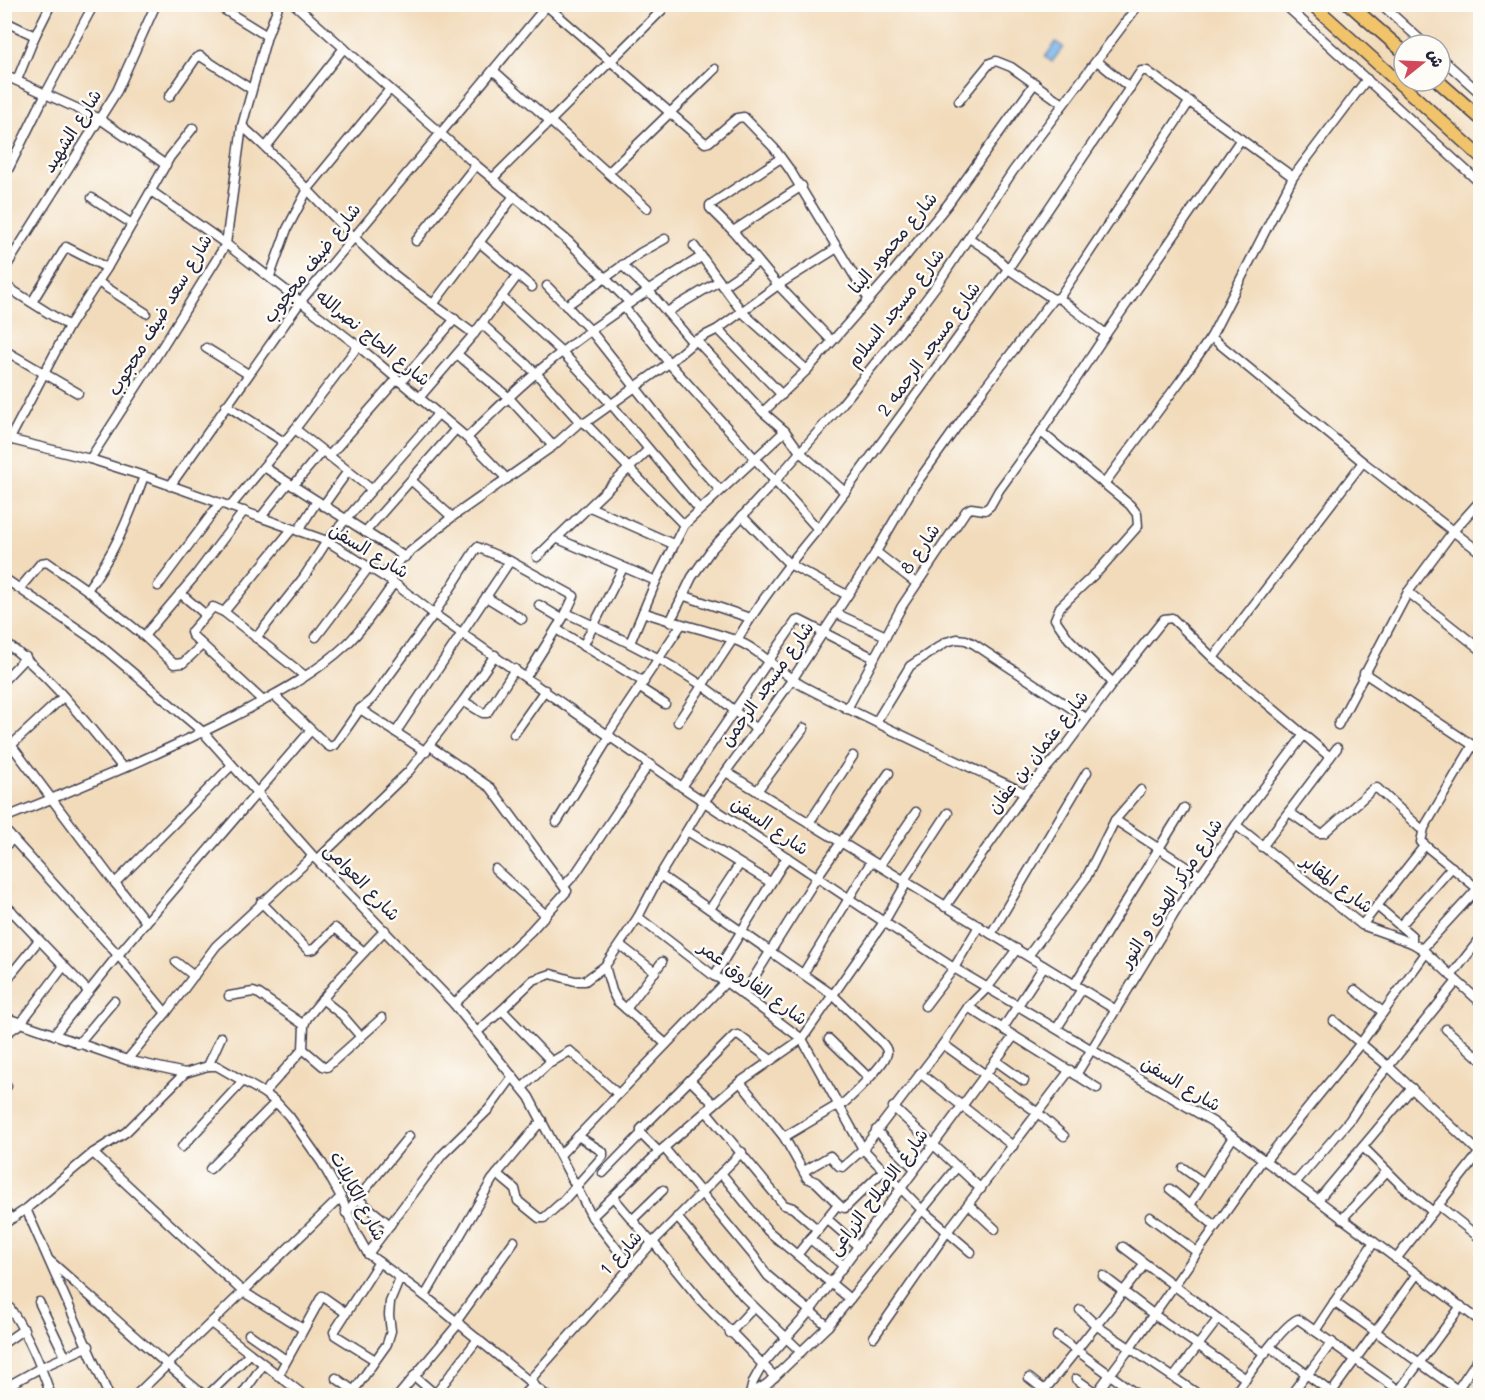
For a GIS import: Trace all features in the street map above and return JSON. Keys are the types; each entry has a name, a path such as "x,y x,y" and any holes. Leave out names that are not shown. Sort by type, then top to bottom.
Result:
{"highway":[{"path":"1312,4 1480,156"},
{"path":"1349,4 1392,42"},
{"path":"1451,93 1480,118"}],"street":[{"path":"17,80 51,4"},
{"path":"4,178 94,4"},
{"name":"شارع الشهيد","path":"4,270 100,119 130,64 156,4"},
{"path":"215,4 267,36"},
{"name":"شارع سعد ضيف محجوب","path":"90,459 226,244 242,126 267,36 279,4"},
{"path":"294,4 476,165 579,250 605,277 669,363 818,529"},
{"name":"شارع مسجد السلام","path":"670,622 682,595 711,550 843,404 921,306 1013,171 1139,4"},
{"path":"1284,4 1480,183"},
{"path":"1380,4 1413,33"},
{"path":"547,5 705,143 737,117 742,116 781,158 802,186 869,300"},
{"name":"شارع ضيف محجوب","path":"170,486 225,405 301,301 547,5"},
{"path":"493,178 662,10"},
{"path":"4,21 35,36"},
{"path":"266,147 344,48"},
{"path":"169,97 196,58 200,56 251,89"},
{"path":"959,101 994,61 1000,62 1035,83 1064,104"},
{"path":"1097,61 1130,88"},
{"path":"1452,68 1480,93"},
{"path":"608,173 715,69"},
{"path":"493,70 646,208"},
{"name":"شارع مسجد الرحمه 2","path":"678,722 789,564 818,529 1008,269 1141,71 1147,71 1190,101"},
{"path":"4,75 100,119 166,165"},
{"path":"1104,484 1211,337 1293,177 1367,79"},
{"name":"شارع محمود البنا","path":"763,412 807,369 869,300 942,211 1035,83"},
{"path":"270,276 287,229 308,189 390,90"},
{"path":"1190,101 1293,177"},
{"name":"شارع مسجد الرحمن","path":"477,1032 538,977 551,974 574,981 585,981 605,966 638,917 660,875 704,802 792,680 876,552 913,488 986,386 1056,299 1190,101"},
{"path":"242,126 390,271 474,334"},
{"path":"4,450 69,326 107,268 166,165 193,128"},
{"name":"شارع 8","path":"847,709 916,583 966,511 971,508 980,511 989,508 1241,139"},
{"path":"781,158 710,206 710,209 733,231 777,285 831,340"},
{"path":"416,241 476,165"},
{"path":"733,231 802,186"},
{"name":"شارع الحاج نصرالله","path":"151,191 270,276 358,346 467,438 507,479"},
{"path":"434,303 514,196"},
{"path":"92,198 132,224"},
{"path":"969,238 992,253 1008,269 1106,334"},
{"path":"566,306 622,265 665,239"},
{"path":"479,242 532,287"},
{"path":"694,246 742,312 807,369"},
{"path":"32,303 66,247 107,268"},
{"path":"382,575 452,517 669,363 694,342 718,329 777,285 837,248"},
{"path":"467,438 508,398 562,352 648,290 701,257"},
{"path":"667,312 758,262"},
{"path":"622,265 648,290 694,342 785,431 800,452 845,492"},
{"path":"419,398 474,334 518,275"},
{"path":"98,282 146,313"},
{"path":"4,285 69,326"},
{"path":"547,286 591,331 700,469 720,490"},
{"path":"502,297 562,352 611,404 699,509"},
{"path":"261,517 291,484 326,454 399,380 455,319"},
{"path":"482,324 536,373 684,525"},
{"path":"718,329 782,395"},
{"path":"1211,337 1363,462 1455,530 1480,552"},
{"path":"230,507 295,429 358,346"},
{"path":"206,348 248,374"},
{"path":"4,350 78,393"},
{"path":"457,354 508,398 553,446"},
{"path":"225,405 284,442"},
{"path":"256,638 304,577 327,541 438,414"},
{"path":"295,429 371,489"},
{"path":"365,532 456,429"},
{"path":"630,643 656,581 684,525 785,431"},
{"path":"1041,432 1134,510 1138,519 1138,526 1099,570 1060,606 1054,619 1069,639 1113,682"},
{"name":"شارع السفن","path":"8,439 90,459 144,476 327,541 394,583 434,614 682,788 954,968 1213,1122 1480,1321"},
{"path":"537,557 648,450"},
{"path":"1330,757 1213,658 1363,462"},
{"path":"264,467 405,558"},
{"path":"224,612 348,471"},
{"path":"87,590 105,566 123,532 144,476"},
{"path":"412,481 452,517"},
{"path":"1338,725 1408,592 1480,501"},
{"path":"158,586 220,503"},
{"path":"590,507 673,544"},
{"path":"144,636 244,511"},
{"path":"742,516 789,564 847,595"},
{"path":"556,538 656,581"},
{"path":"274,695 327,745 332,746 360,709 372,699 434,614 476,548 510,561 574,596 526,677"},
{"path":"876,552 916,583"},
{"path":"396,732 510,561"},
{"path":"20,588 41,562 50,563 87,590 177,664 183,663 202,645"},
{"path":"316,637 369,567"},
{"path":"583,646 623,568"},
{"name":"شارع العوامى","path":"4,578 94,640 203,732 315,858 454,1004 523,1088 592,1217 631,1267"},
{"path":"4,818 203,732 274,695 305,676 346,645 394,583"},
{"path":"1408,592 1480,649"},
{"path":"180,593 206,615"},
{"path":"682,595 750,618"},
{"path":"486,597 522,619"},
{"path":"539,605 594,626 660,659 702,685 758,730"},
{"path":"263,701 191,633 213,607 224,612 305,676"},
{"path":"643,612 735,640 770,662 792,680 847,709 1025,793"},
{"path":"835,613 886,636"},
{"name":"شارع عثمان بن عفان","path":"945,907 1025,793 1066,746 1113,682 1164,619 1172,618 1213,658"},
{"path":"682,788 796,621 799,620 874,658"},
{"path":"557,822 609,735 681,625"},
{"path":"556,629 642,685 665,704"},
{"path":"876,722 910,666 946,642 957,639 974,644 1086,718"},
{"path":"4,642 26,657 123,768"},
{"path":"127,1060 166,1013 216,946 261,902 315,858 409,771 464,701 495,655"},
{"path":"4,680 26,657"},
{"path":"464,701 483,713 487,713 515,669"},
{"path":"1076,1378 1095,1394 1264,1160 1360,1043 1424,951 1479,887 1421,841 1424,828 1477,748 1364,673"},
{"path":"514,734 545,690"},
{"path":"4,752 63,697"},
{"path":"360,709 486,783 564,886 566,894 454,1004"},
{"path":"757,791 804,728"},
{"path":"54,1035 118,955 311,730"},
{"name":"شارع مركز الهدى و النور","path":"874,1337 948,1232 1038,1113 1091,1049 1179,906 1303,736"},
{"path":"12,746 146,922"},
{"path":"1262,847 1337,748"},
{"path":"809,823 853,756"},
{"path":"564,886 576,873 649,764"},
{"path":"115,883 232,765"},
{"path":"726,772 1116,1010"},
{"path":"991,934 1087,772"},
{"path":"743,995 817,877 889,773"},
{"path":"1289,812 1319,833 1324,833 1373,789 1377,788 1420,828 1424,828"},
{"path":"1028,956 1086,878 1115,820 1141,790"},
{"path":"1057,1028 1078,987 1184,808"},
{"path":"803,974 849,898 916,812"},
{"path":"592,1217 661,1150 714,1104 740,1082 801,1039 884,922 905,881 948,813"},
{"path":"1115,820 1201,876"},
{"name":"شارع المقابر","path":"1236,825 1362,925 1412,943 1480,1000"},
{"path":"4,829 118,955 166,1013"},
{"path":"687,831 770,882"},
{"path":"4,848 14,839"},
{"path":"1362,925 1425,845"},
{"path":"714,976 787,857"},
{"path":"710,909 739,865"},
{"path":"1401,925 1452,867"},
{"path":"495,869 546,915"},
{"path":"660,875 833,995 886,1048 886,1057 869,1078 839,1106 784,1137"},
{"path":"261,902 308,950 314,949 335,927 364,952"},
{"path":"4,903 88,991"},
{"path":"1377,906 1412,936 1412,943"},
{"path":"4,920 12,911"},
{"name":"شارع الفاروق عمر","path":"638,917 801,1039 863,1149 922,1210 971,1252"},
{"path":"925,1006 954,968 979,926"},
{"path":"264,1093 303,1049 304,1025 307,1018 385,930"},
{"path":"1295,1184 1349,1121 1371,1088 1454,979 1480,939"},
{"path":"4,983 39,940"},
{"path":"620,945 655,972"},
{"path":"804,1171 830,1156 839,1166 843,1167 863,1149 943,1044 968,1007 988,987 1017,949"},
{"path":"176,962 194,976"},
{"path":"626,1010 662,962"},
{"path":"4,1035 20,1024 64,966"},
{"path":"605,966 614,995 626,1010 666,1044"},
{"path":"1003,1028 1044,966"},
{"path":"560,1155 726,982"},
{"path":"1355,990 1383,1012"},
{"path":"229,996 253,992 259,994 304,1025"},
{"path":"322,999 347,1020 361,1036"},
{"path":"78,1044 114,1001"},
{"path":"968,1007 1097,1088"},
{"path":"502,1010 552,1062"},
{"path":"4,1017 127,1060 185,1073"},
{"path":"303,1049 327,1067 382,1018"},
{"path":"1334,1021 1389,1067 1480,1152 1396,1259"},
{"path":"1446,1029 1480,1059"},
{"path":"603,1173 641,1134 641,1129 736,1035 771,1060"},
{"name":"شارع الاصلاح الزراعى","path":"749,1395 763,1364 810,1311 859,1247 900,1188 1014,1036"},
{"path":"4,1210 8,1221 93,1154 126,1132 185,1073 208,1066 221,1037"},
{"path":"829,1039 869,1078"},
{"path":"943,1044 1038,1113 1065,1136"},
{"path":"523,1088 552,1062 570,1051 618,1094"},
{"path":"996,1061 1024,1081"},
{"name":"شارع الكابلات","path":"208,1066 217,1066 276,1102 312,1147 341,1197 346,1213 368,1254 547,1395"},
{"path":"920,1073 1013,1146"},
{"path":"368,1254 442,1155 489,1109 513,1076"},
{"path":"690,1080 714,1104"},
{"path":"182,1147 243,1081"},
{"path":"4,1082 6,1086 4,1088"},
{"path":"740,1082 784,1137 807,1178 816,1182 838,1204 845,1208 883,1171"},
{"path":"1318,1200 1412,1088"},
{"path":"210,1168 276,1102"},
{"path":"893,1107 981,1189"},
{"path":"706,1111 784,1205 793,1208 818,1230"},
{"path":"424,1296 497,1174 542,1120"},
{"path":"876,1130 915,1169"},
{"path":"641,1134 661,1150 701,1193 768,1276 828,1326"},
{"path":"346,1213 409,1136"},
{"path":"497,1174 515,1189 518,1201 540,1219 563,1201 603,1154 578,1136"},
{"path":"1190,1205 1233,1137"},
{"path":"1363,1148 1387,1171 1435,1208 1480,1238"},
{"name":"شارع 1","path":"522,1395 652,1242 742,1152"},
{"path":"93,1154 242,1291 303,1329"},
{"name":"شارع الاصلاح الزراعى","path":"749,1395 775,1377 828,1326 957,1167"},
{"path":"1183,1168 1204,1183"},
{"path":"1342,1219 1387,1171"},
{"path":"721,1173 768,1231 850,1299"},
{"path":"632,1220 663,1190"},
{"path":"1170,1190 1215,1226"},
{"path":"135,1395 341,1197"},
{"path":"613,1197 730,1333 775,1377"},
{"path":"358,1199 390,1225"},
{"path":"797,1255 838,1204"},
{"path":"969,1205 995,1229"},
{"path":"26,1209 109,1395"},
{"path":"1150,1216 1197,1252"},
{"path":"677,1217 735,1287 801,1352"},
{"path":"827,1219 859,1247"},
{"path":"810,1239 844,1266"},
{"path":"398,1395 457,1322 514,1241"},
{"path":"1315,1331 1374,1242"},
{"path":"1123,1247 1218,1319 1307,1374 1332,1394 1354,1359 1417,1274"},
{"path":"50,1261 166,1365 206,1395 250,1354"},
{"path":"375,1360 335,1335 334,1332 379,1262"},
{"path":"1029,1378 1046,1394 1145,1264"},
{"path":"1103,1276 1246,1379"},
{"path":"336,1378 352,1393 390,1337 390,1302 400,1278"},
{"path":"278,1376 323,1296 346,1313"},
{"path":"4,1300 24,1329 42,1367 51,1395"},
{"path":"39,1302 65,1356"},
{"path":"1334,1302 1419,1362 1455,1392 1466,1395"},
{"path":"1397,1392 1461,1306"},
{"path":"730,1333 754,1307"},
{"path":"1080,1310 1097,1326 1201,1395"},
{"path":"1174,1377 1218,1319"},
{"path":"1234,1395 1268,1350 1293,1321 1298,1319 1397,1392 1407,1395"},
{"path":"211,1323 304,1395"},
{"path":"4,1343 24,1329"},
{"path":"249,1334 286,1360"},
{"path":"1057,1336 1139,1395"},
{"path":"414,1376 434,1395 478,1339"},
{"path":"1290,1395 1332,1342"},
{"path":"4,1388 42,1367 89,1346"},
{"path":"1455,1392 1480,1356"},
{"path":"241,1395 263,1365"}],"water":[{"path":"1056,42 1063,47 1052,62 1045,57"}]}
